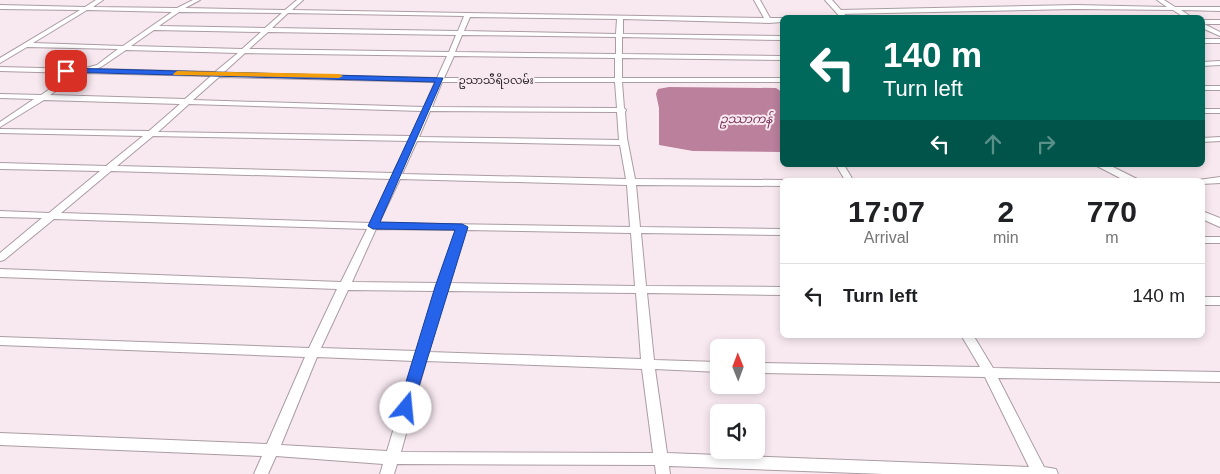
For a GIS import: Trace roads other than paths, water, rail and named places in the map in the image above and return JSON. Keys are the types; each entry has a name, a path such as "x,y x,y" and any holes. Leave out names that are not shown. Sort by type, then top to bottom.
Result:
{"street":[{"path":"0,60 100,0"},
{"path":"0,125 82,71 99,66 178,10 197,0"},
{"path":"0,258 152,133 215,74 245,51 300,0"},
{"path":"758,0 769,21"},
{"path":"828,0 842,15"},
{"path":"1160,0 1185,15"},
{"path":"0,7 620,19 780,20"},
{"path":"839,12 1076,7 1220,8"},
{"path":"966,10 972,15"},
{"path":"261,474 313,354 414,139 468,15"},
{"path":"620,19 618,80 624,144 631,182 639,288 663,474"},
{"path":"1205,23 1220,22"},
{"path":"1205,25 1220,34"},
{"path":"154,28 780,38"},
{"path":"1205,41 1220,40"},
{"path":"25,45 245,51 780,58"},
{"path":"1205,64 1220,63"},
{"name":"ဥသာသီရိ၁လမ်း","path":"0,69 440,80 780,80"},
{"path":"1205,88 1220,88"},
{"path":"0,96 427,109 622,110"},
{"path":"1205,111 1220,111"},
{"path":"0,131 624,144"},
{"path":"1205,140 1220,139"},
{"path":"0,166 631,182 780,183"},
{"path":"841,167 848,178"},
{"path":"1104,167 1129,178"},
{"path":"1205,181 1220,180"},
{"path":"0,214 373,226 780,232"},
{"path":"1205,215 1220,222"},
{"path":"387,474 442,287 462,227"},
{"path":"1205,240 1220,240"},
{"path":"0,272 344,286 639,288 780,292"},
{"path":"1205,301 1220,301"},
{"path":"969,338 1040,474"},
{"path":"0,341 421,358 710,367"},
{"path":"765,368 1220,377"},
{"path":"0,439 270,450 391,458 661,459 1051,474"}],"water":[{"name":"ဥဿာကန်","path":"669,87 776,88 780,91 780,152 693,151 659,145 659,108 656,94 658,89"}]}
